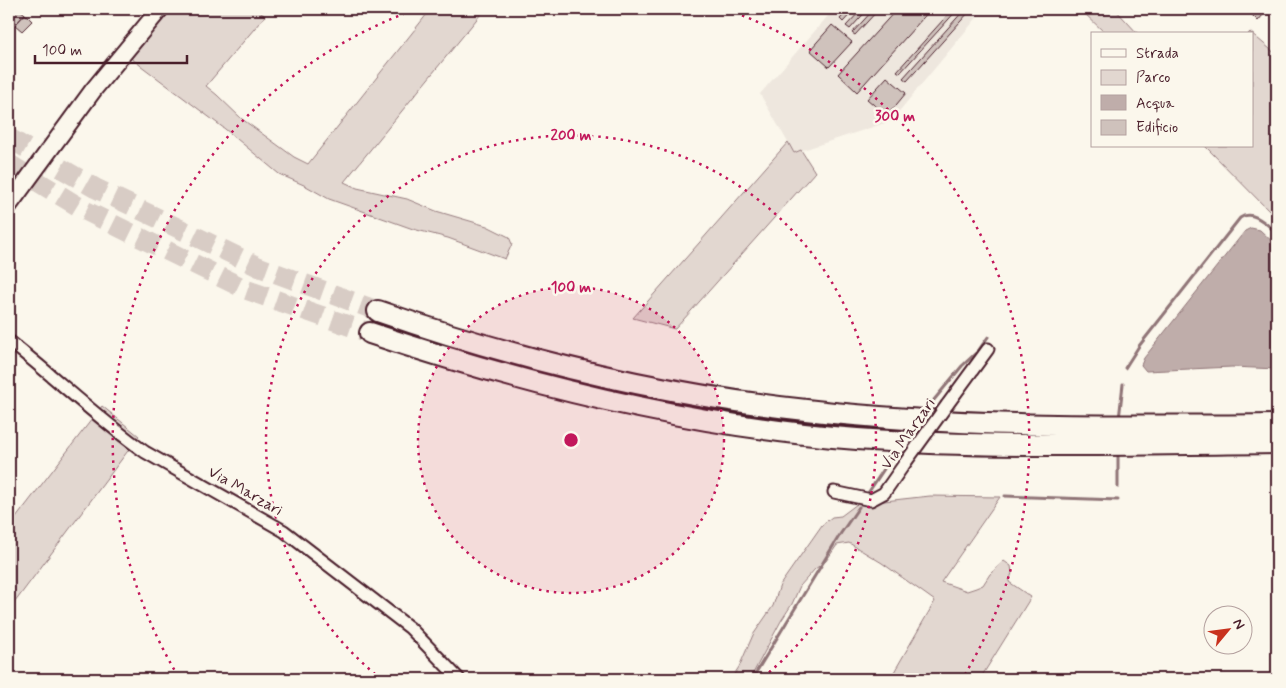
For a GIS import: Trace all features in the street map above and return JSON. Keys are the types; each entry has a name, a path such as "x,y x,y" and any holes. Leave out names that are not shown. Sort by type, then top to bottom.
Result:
{"highway":[{"path":"378,311 489,346 604,376 673,390 807,410 912,420 974,423 1123,426 1277,425"},
{"path":"370,333 478,367 598,398 668,413 778,430 855,438 984,445 1066,446 1277,443"}],"main road":[{"path":"9,205 94,89 160,9"}],"street":[{"name":"Via Marzari","path":"9,341 145,452 304,544 410,628 459,679"},
{"name":"Via Marzari","path":"834,492 871,500 884,493 988,349"}],"shaded area":[{"path":"834,9 984,9 891,121 794,153 760,94"}],"green space":[{"path":"160,9 256,9 265,16 206,86 242,119 294,157 308,164 431,9 485,9 344,182 357,188 407,199 436,211 487,226 509,237 512,244 505,259 329,199 279,174 225,129 124,53"},
{"path":"1080,9 1115,9 1136,32 1104,32"},
{"path":"1254,35 1277,55 1277,219 1207,148 1254,148"},
{"path":"788,142 794,153 801,150 815,172 675,329 633,318"},
{"path":"102,406 139,436 9,610 9,527"},
{"path":"930,496 1000,497 941,582 967,591 983,585 990,574 1004,561 1011,566 1012,573 1009,582 1031,597 980,679 890,679 935,601 882,563 849,543 837,545 826,561 815,569 800,586 750,679 731,679 739,667 753,635 773,606 780,585 822,525 832,517 841,516 857,504"}],"water":[{"path":"1251,228 1260,230 1277,246 1277,369 1232,367 1146,371 1141,365 1144,358 1245,231"}],"building":[{"path":"9,9 19,9 25,14 15,25 9,19"},
{"path":"849,9 855,9 843,22 840,19"},
{"path":"862,9 868,9 850,29 846,26"},
{"path":"874,9 879,9 855,35 852,33"},
{"path":"897,9 931,9 857,92 838,74"},
{"path":"953,9 958,9 900,73 897,71"},
{"path":"965,9 969,12 907,81 903,78"},
{"path":"1254,9 1268,9 1258,21 1250,13"},
{"path":"25,14 32,21 22,31 15,25"},
{"path":"832,25 852,42 829,67 810,50"},
{"path":"887,77 906,93 887,116 867,99"}],"waterway":[{"path":"1125,368 1139,346 1240,218 1250,215 1260,219 1277,233"},
{"path":"924,412 988,337"},
{"path":"1119,419 1123,384"},
{"path":"868,493 898,448"},
{"path":"1118,452 1118,487"},
{"path":"1005,496 1118,500"},
{"path":"752,679 841,533 859,507"}],"tunnel":[{"path":"9,138 95,188 259,267 378,311"},
{"path":"9,164 84,210 247,290 370,333"}]}
